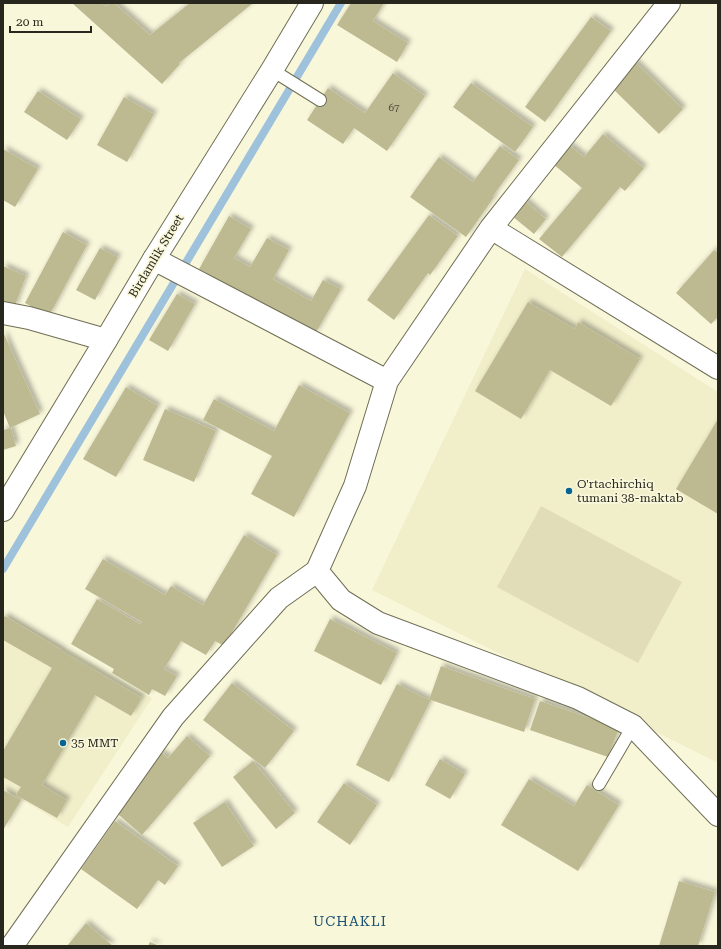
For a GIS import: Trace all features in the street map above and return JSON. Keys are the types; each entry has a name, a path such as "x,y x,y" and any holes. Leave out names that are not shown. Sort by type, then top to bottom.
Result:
{"street":[{"name":"Birdamlik Street","path":"3,510 154,259 312,3"},
{"path":"12,946 173,717 279,598 317,571 355,486 387,380 491,228 669,3"},
{"path":"491,228 718,368"},
{"path":"154,259 387,380"},
{"path":"3,313 29,318 106,340"},
{"path":"317,571 341,600 378,622 578,698 633,726 718,815"}],"lane":[{"path":"272,70 320,100"},
{"path":"599,784 633,726"}],"shaded area":[{"name":"O'rtachirchiq tumani 38-maktab","path":"525,269 718,392 718,763 372,590"},
{"path":"541,506 682,582 638,663 497,587"},
{"name":"35 MMT","path":"3,612 152,698 68,827 3,789"}],"building":[{"path":"72,3 102,3 106,7 110,3 114,3 150,35 190,3 253,3 179,63 180,64 162,84"},
{"path":"351,3 384,3 373,21 408,43 397,62 337,25"},
{"path":"591,17 611,31 545,122 525,107"},
{"path":"635,62 683,109 659,134 611,87"},
{"path":"393,73 425,96 387,151 354,128 343,144 307,120 328,88 365,113"},
{"path":"471,83 533,127 515,152 453,107"},
{"path":"38,91 81,119 67,140 24,112"},
{"path":"124,97 154,114 127,162 97,145"},
{"path":"603,134 644,168 625,191 620,187 562,257 539,239 582,188 553,164 569,145 584,157"},
{"path":"500,146 519,160 466,237 410,197 439,157 473,182"},
{"path":"3,149 38,169 15,207 3,200"},
{"path":"524,200 546,219 534,234 512,216"},
{"path":"429,215 458,236 430,275 428,273 394,320 367,300"},
{"path":"229,216 251,229 234,258 250,267 267,238 289,250 273,279 311,301 323,280 341,289 315,334 199,269"},
{"path":"63,232 87,245 49,316 25,303"},
{"path":"100,248 118,257 95,300 76,290"},
{"path":"714,250 718,253 718,317 711,324 676,293"},
{"path":"3,266 26,276 14,308 3,303"},
{"path":"177,294 195,304 168,351 149,340"},
{"path":"528,302 575,329 578,322 640,359 611,406 550,370 521,419 475,391"},
{"path":"4,334 40,414 10,428 3,411"},
{"path":"299,385 350,413 294,517 251,494 272,456 203,420 214,399 274,431"},
{"path":"126,387 158,406 116,477 83,459"},
{"path":"165,409 216,431 194,482 143,460"},
{"path":"718,419 718,514 676,489"},
{"path":"11,428 16,446 3,450 3,430"},
{"path":"244,535 277,555 224,646 215,641 206,655 181,641 164,669 177,676 165,696 152,689 149,695 112,673 114,669 71,644 97,599 140,624 142,622 85,589 103,559 165,595 171,586 203,605"},
{"path":"5,616 142,698 131,716 95,695 42,785 67,800 57,818 16,795 21,787 3,777 3,751 52,668 3,640 3,619"},
{"path":"330,619 397,653 381,685 314,651"},
{"path":"441,666 535,699 524,732 431,700 389,782 356,765 397,684 429,700"},
{"path":"232,683 294,731 265,768 203,720"},
{"path":"540,701 619,728 608,757 530,730"},
{"path":"187,736 210,756 142,835 112,809 161,752 168,758"},
{"path":"440,759 465,774 450,799 425,785"},
{"path":"253,761 295,813 276,829 233,777"},
{"path":"529,779 574,806 587,785 619,805 578,871 501,825"},
{"path":"344,783 377,805 350,845 317,822"},
{"path":"3,790 21,800 3,830"},
{"path":"225,802 254,846 222,867 193,823"},
{"path":"115,821 178,866 165,885 158,880 137,909 81,869"},
{"path":"679,881 715,892 698,946 659,946"},
{"path":"86,923 113,946 67,946"},
{"path":"150,942 159,946 148,946"}],"waterway":[{"path":"3,569 341,3"}],"place":[{"name":"O'rtachirchiq tumani 38-maktab","path":"569,491"},
{"name":"35 MMT","path":"63,743"}],"district":[{"name":"UCHAKLI","path":"350,921"}]}
